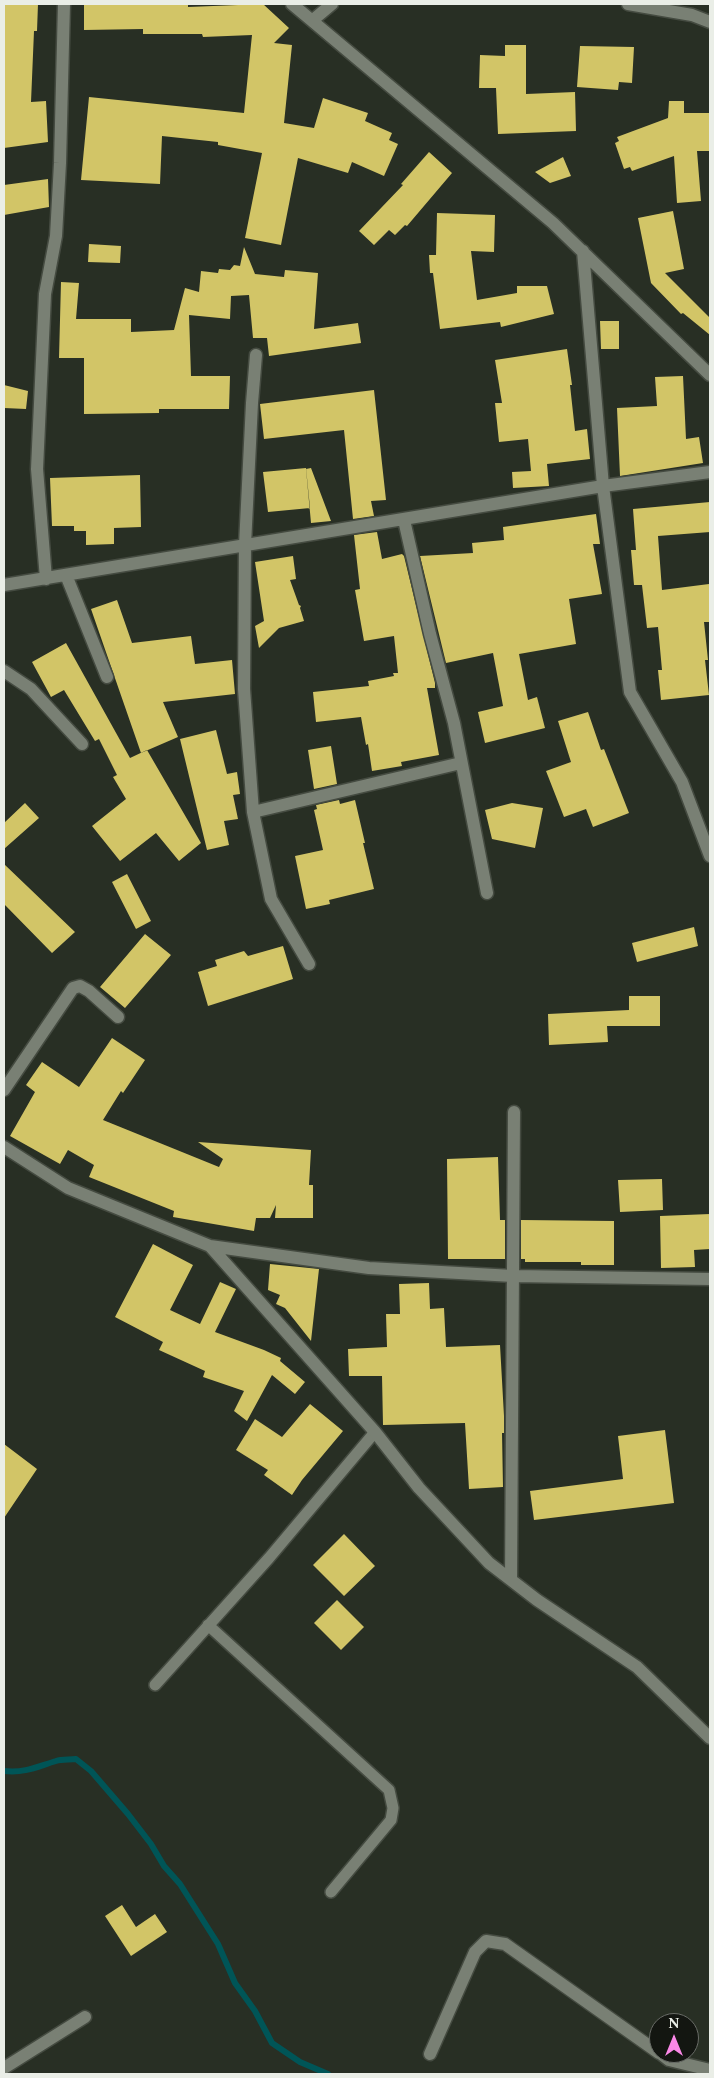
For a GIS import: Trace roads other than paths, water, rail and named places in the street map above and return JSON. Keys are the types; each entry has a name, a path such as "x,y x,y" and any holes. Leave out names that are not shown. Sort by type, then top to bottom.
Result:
{"street":[{"path":"46,579 37,469 46,294 56,236 64,4"},
{"path":"292,4 553,223 710,375"},
{"path":"313,20 332,4"},
{"path":"628,4 692,15 710,22"},
{"path":"583,251 603,486 630,692 682,782 710,856"},
{"path":"256,355 246,545 244,689 253,812 271,899 309,964"},
{"path":"4,585 603,486 710,472"},
{"path":"404,520 430,634 454,723 487,893"},
{"path":"66,575 107,677"},
{"path":"4,671 31,689 82,744"},
{"path":"253,812 461,763"},
{"path":"4,1090 73,988 80,986 89,991 118,1017"},
{"path":"511,1580 514,1112"},
{"path":"4,1147 68,1188 210,1246 369,1268 513,1276 710,1279"},
{"path":"210,1246 375,1432 419,1488 488,1563 637,1667 710,1738"},
{"path":"430,2054 475,1952 486,1941 505,1944 649,2046"},
{"path":"4,2068 85,2017"},
{"path":"681,2063 710,2070"}],"lane":[{"path":"155,1685 268,1558 375,1432"},
{"path":"208,1625 389,1790 394,1808 391,1820 331,1892"}],"waterway":[{"path":"4,1771 25,1770 58,1760 76,1759 91,1771 128,1814 151,1844 164,1866 180,1884 218,1944 235,1983 255,2011 272,2043 300,2062 328,2074"}]}
